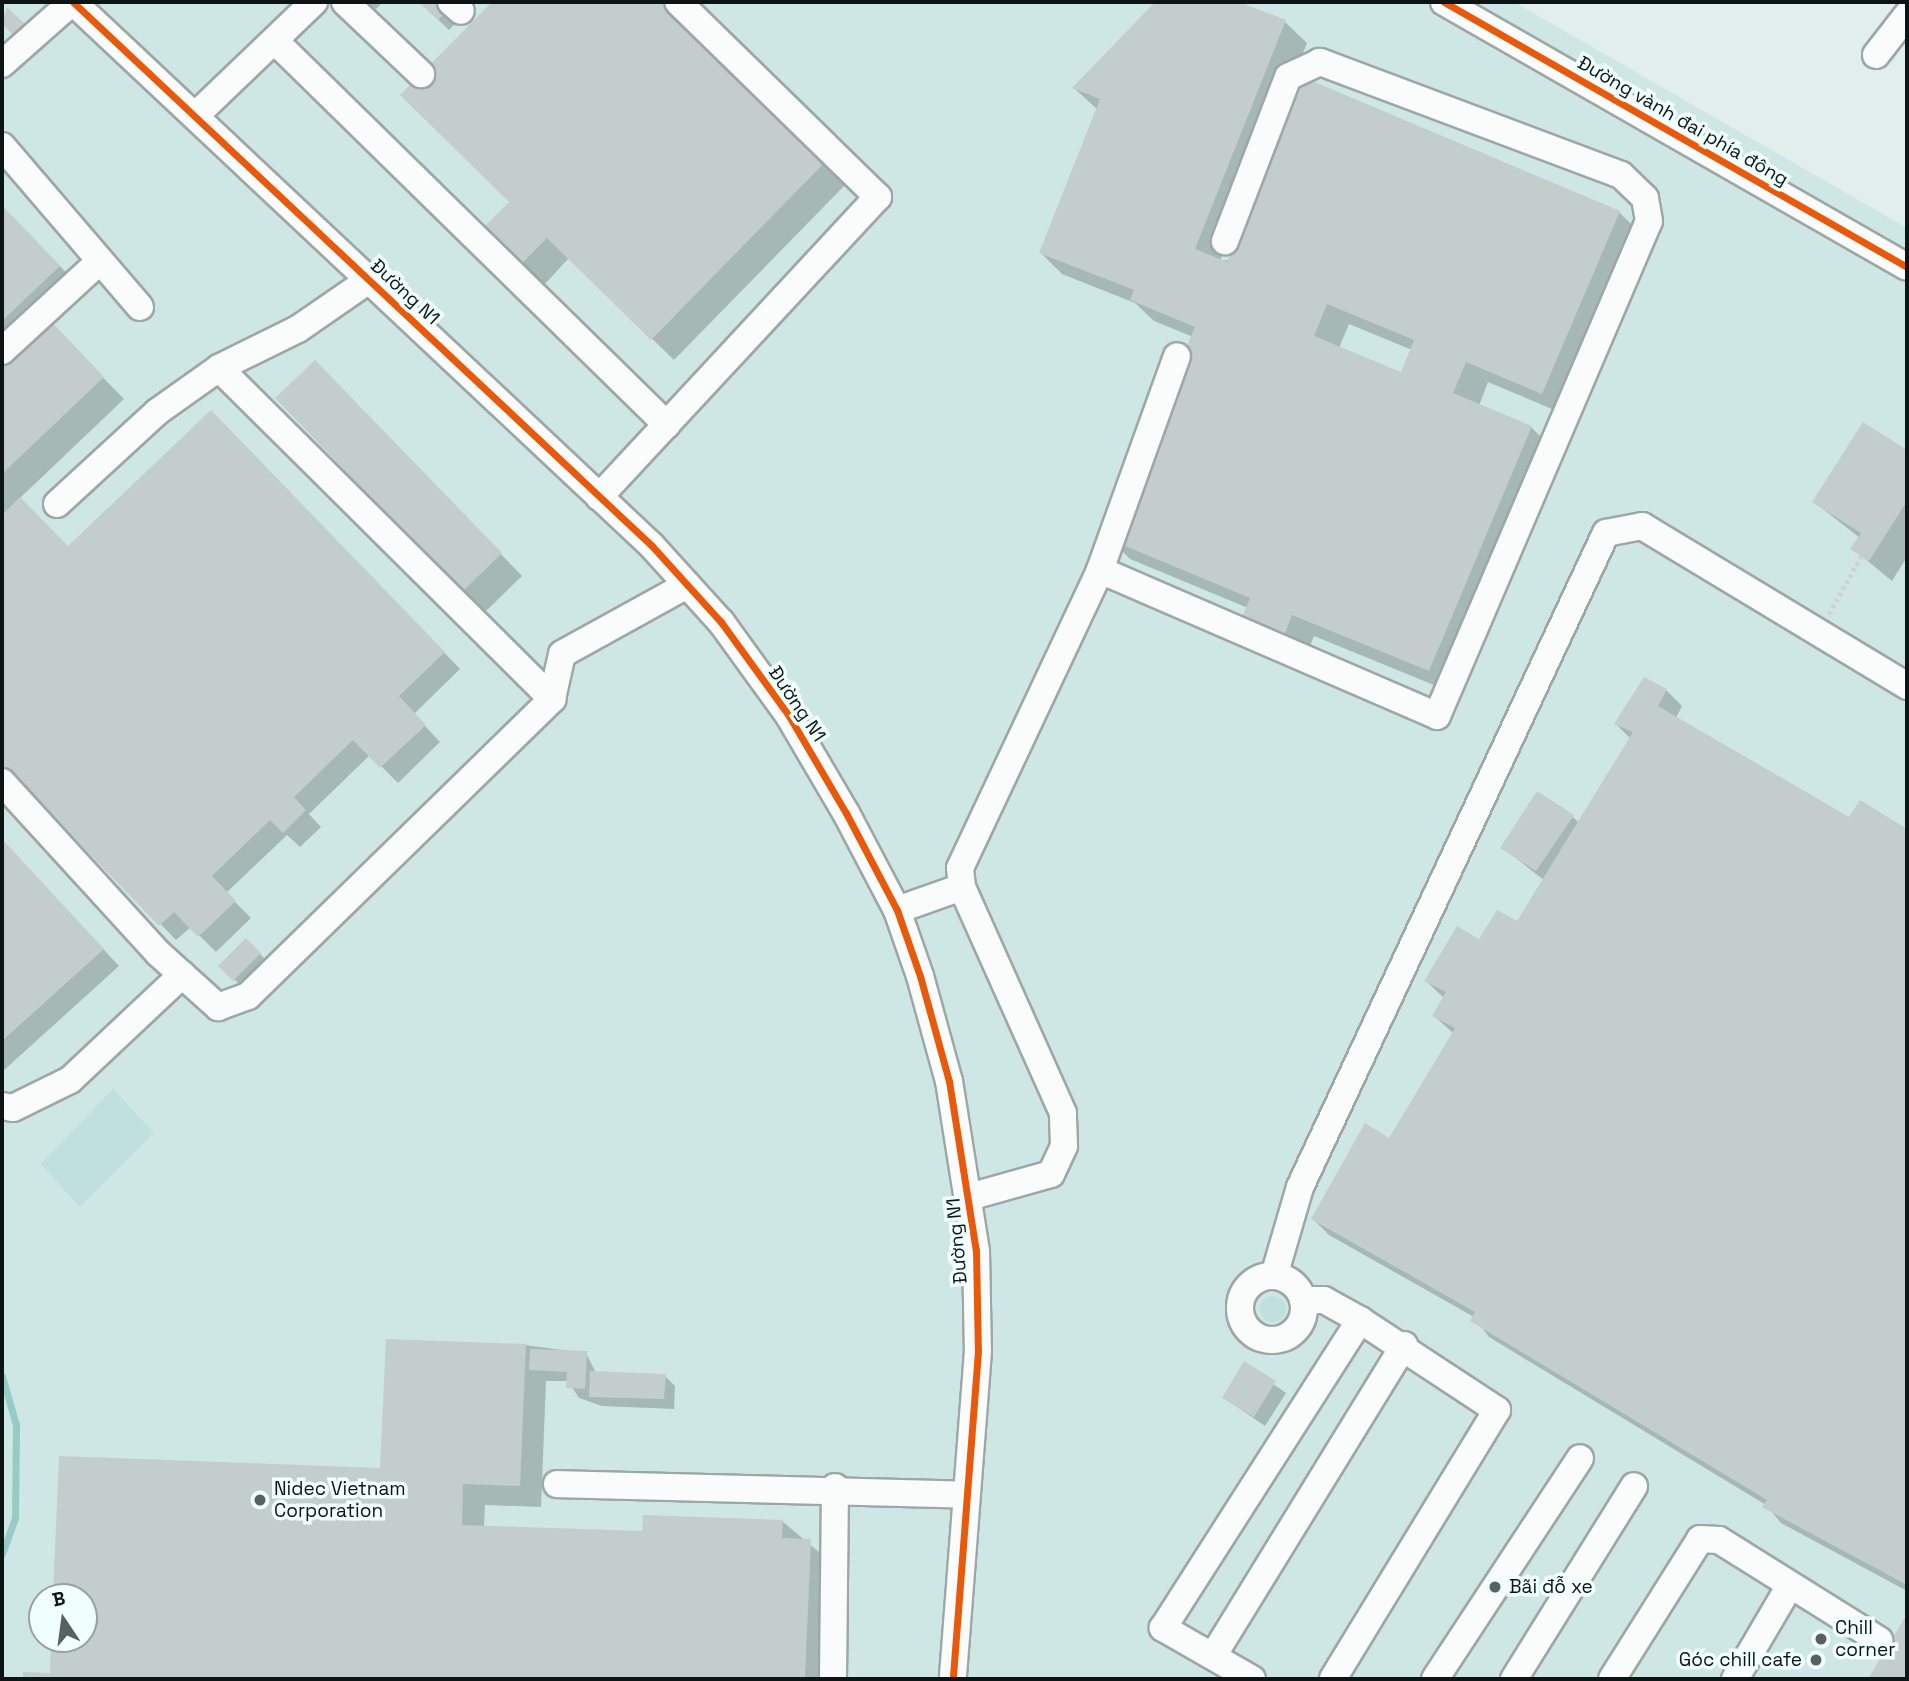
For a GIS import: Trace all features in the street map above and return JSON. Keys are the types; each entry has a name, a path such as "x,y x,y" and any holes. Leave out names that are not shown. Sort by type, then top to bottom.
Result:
{"street":[{"path":"2,64 73,2"},
{"name":"Đường N1","path":"73,2 599,496 687,585 789,716 897,910 949,1082 969,1196 978,1351 953,1679"},
{"path":"195,116 276,42 314,2"},
{"path":"345,2 421,74"},
{"path":"599,496 877,197 678,2"},
{"name":"Đường vành đai phía đông","path":"1444,2 1907,267"},
{"path":"1876,55 1907,15"},
{"path":"276,42 667,425"},
{"path":"1100,570 1437,716 1649,221 1645,198 1621,175 1320,62 1288,77 1225,241"},
{"path":"2,145 140,307"},
{"path":"2,351 100,261"},
{"path":"57,504 157,412 219,368 298,329 369,281"},
{"path":"969,1196 1051,1174 1064,1146 1063,1113 962,887 960,868 1100,570 1177,356"},
{"path":"219,368 552,699"},
{"path":"1274,1276 1300,1187 1606,533 1643,526 1907,686"},
{"path":"2,782 182,975 218,1007 248,996 552,699 562,654 687,585"},
{"path":"897,910 962,887"},
{"path":"2,1106 13,1108 70,1080 182,975"},
{"path":"1274,1276 1293,1283 1303,1300 1302,1320 1289,1335 1270,1340 1251,1333 1240,1316 1242,1296 1255,1281 1274,1276"},
{"path":"1303,1300 1324,1300 1360,1320 1404,1345 1497,1410 1333,1679"},
{"path":"1252,1679 1163,1628 1360,1320"},
{"path":"1213,1656 1404,1345"},
{"path":"1435,1679 1580,1458"},
{"path":"557,1484 835,1487 965,1495"},
{"path":"1514,1679 1634,1486"},
{"path":"833,1679 835,1487"},
{"path":"1612,1679 1700,1539 1719,1540 1789,1587 1879,1640"},
{"path":"1735,1679 1789,1587"}],"path":[{"path":"1819,633 1861,555"}],"shaded area":[{"path":"2,2 1514,2 1907,228 1907,1679 2,1679"},
{"path":"113,1089 154,1133 80,1207 41,1164"},
{"path":"1273,1296 1282,1300 1286,1309 1282,1318 1273,1322 1264,1318 1260,1309 1264,1300"}],"building":[{"path":"418,2 447,2 452,6 438,20"},
{"path":"492,2 666,2 828,159 651,340 547,238 521,264 483,228 509,202 400,95"},
{"path":"1155,2 1239,2 1286,20 1195,249 1227,262 1305,78 1620,211 1542,394 1466,362 1453,393 1532,426 1429,671 1292,615 1283,638 1241,620 1250,598 1106,538 1195,327 1130,300 1134,290 1039,253 1100,99 1072,88","holes":["1327,304 1414,340 1401,372 1314,336"]},
{"path":"7,7 26,25 14,36 2,24"},
{"path":"2,205 60,266 2,321"},
{"path":"48,318 104,377 2,474 2,362"},
{"path":"315,360 502,553 462,592 275,398"},
{"path":"211,410 445,652 399,696 426,725 380,768 353,740 294,797 306,810 283,833 270,820 212,876 236,901 198,937 174,912 159,926 2,763 2,515 20,497 68,546"},
{"path":"1863,422 1907,450 1907,501 1869,561 1850,549 1861,533 1812,502"},
{"path":"1644,677 1667,689 1658,706 1849,817 1860,800 1907,829 1907,1585 1762,1507 1767,1500 1470,1321 1475,1312 1311,1219 1365,1123 1389,1138 1455,1028 1432,1016 1446,992 1424,981 1457,926 1479,939 1497,910 1517,921 1633,732 1614,724"},
{"path":"1537,791 1574,815 1536,871 1500,848"},
{"path":"2,839 104,949 2,1041"},
{"path":"246,938 261,953 233,981 218,966"},
{"name":"Nidec Vietnam Corporation","path":"386,1339 526,1344 520,1486 463,1484 462,1525 642,1531 643,1515 783,1520 782,1538 811,1539 805,1679 23,1679 23,1672 50,1673 51,1653 98,1653 98,1583 54,1583 59,1456 380,1468"},
{"path":"530,1349 587,1351 585,1389 566,1388 567,1372 529,1370"},
{"path":"1244,1361 1276,1381 1254,1417 1222,1398"},
{"path":"590,1371 666,1374 664,1399 589,1397"},
{"path":"1907,1614 1905,1679 1868,1679"}],"waterway":[{"path":"2,1376 16,1425 15,1518 2,1554"}],"cycle path":[{"path":"73,2 652,546 721,622 789,716 846,813 897,910 920,976 949,1081 976,1251 978,1351 953,1679"},
{"path":"1444,2 1907,267"}],"place":[{"name":"Nidec Vietnam Corporation","path":"260,1500"},
{"name":"Bãi đỗ xe","path":"1495,1587"},
{"name":"Chill corner","path":"1821,1639"},
{"name":"Góc chill cafe","path":"1816,1660"}]}
